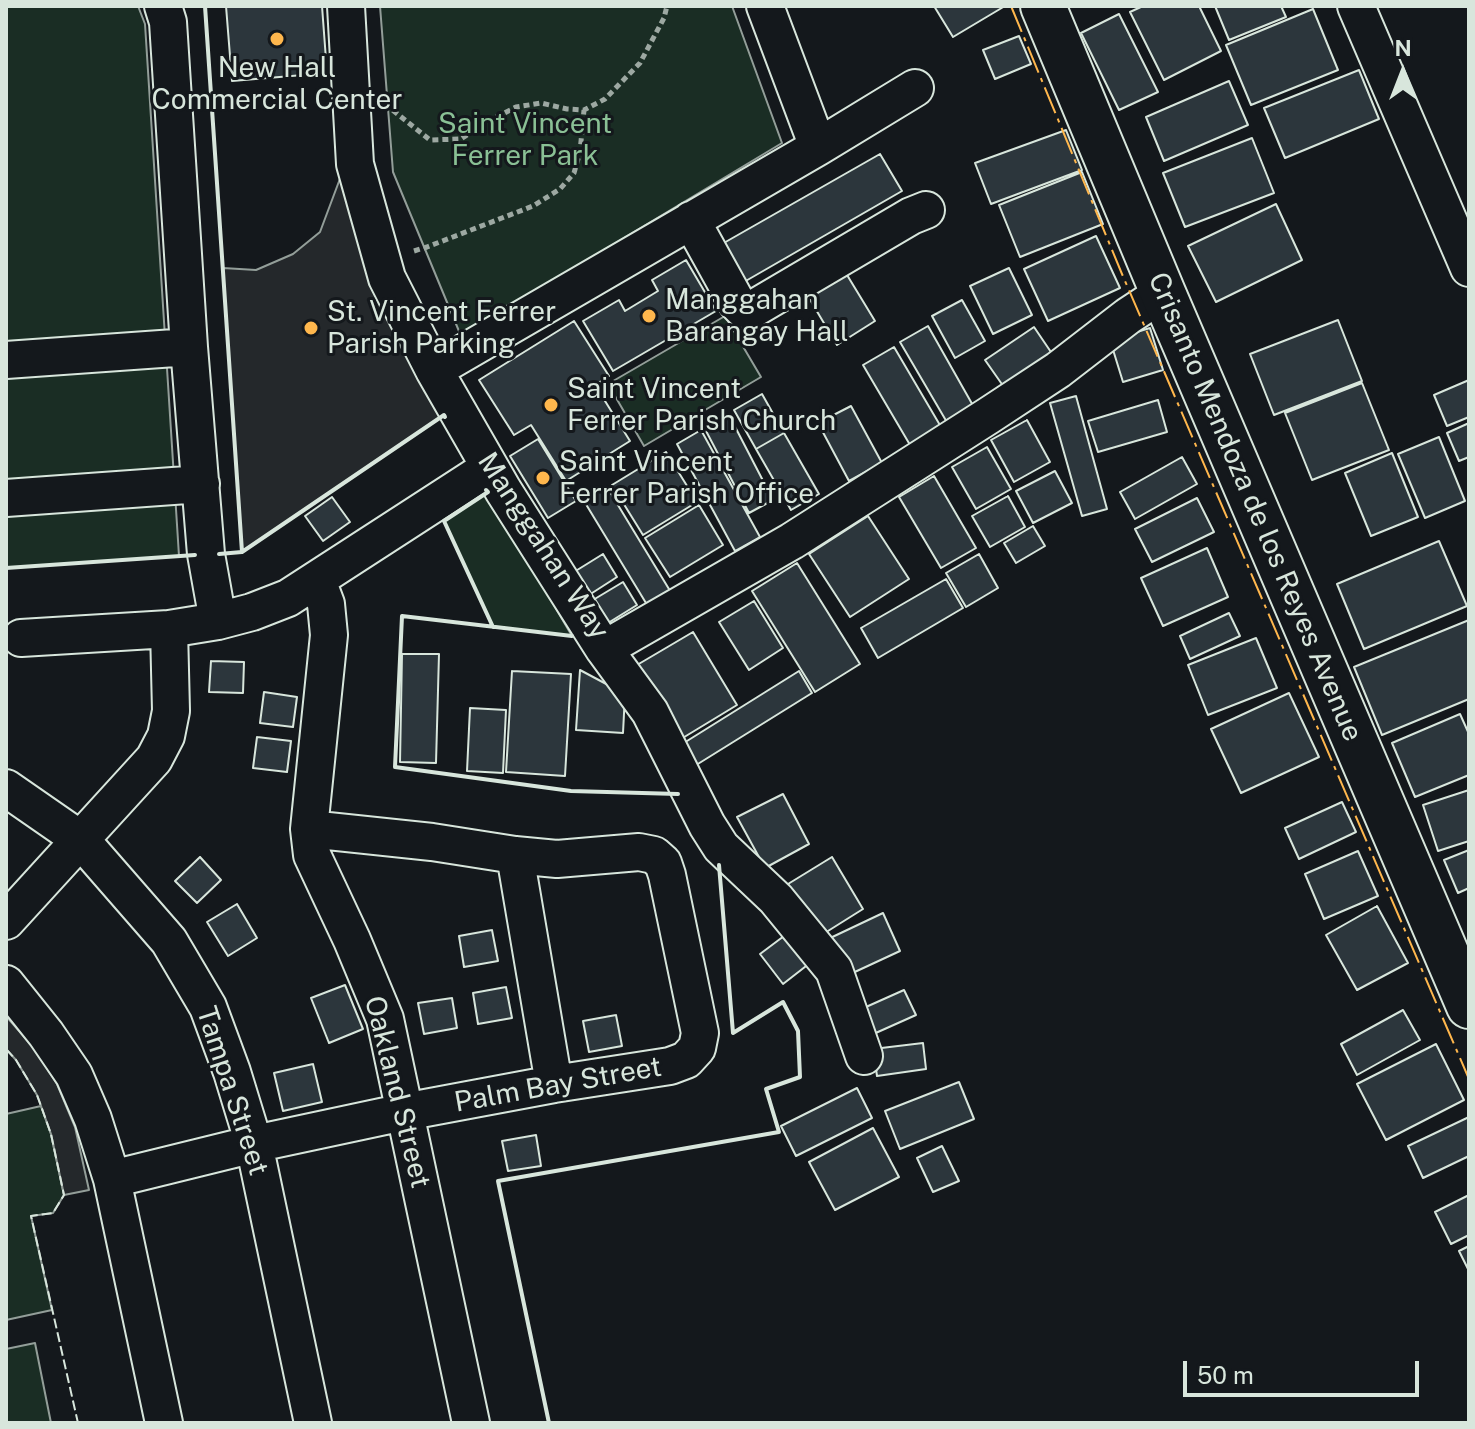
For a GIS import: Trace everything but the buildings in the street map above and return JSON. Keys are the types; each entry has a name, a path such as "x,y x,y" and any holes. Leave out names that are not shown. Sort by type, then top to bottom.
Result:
{"main road":[{"name":"Crisanto Mendoza de los Reyes Avenue","path":"1043,6 1469,1006"}],"street":[{"path":"163,6 168,22 206,554 218,621"},
{"name":"Manggahan Way","path":"346,6 355,164 387,278 434,370 503,490 604,649 792,541 975,425 1058,370 1163,293"},
{"path":"765,6 818,147"},
{"path":"1356,6 1469,268"},
{"path":"434,370 915,88"},
{"path":"691,220 737,303 743,309 753,309 926,210"},
{"path":"6,360 189,347"},
{"path":"21,638 169,629 252,612 288,598 478,475"},
{"path":"6,498 201,484"},
{"name":"Oakland Street","path":"317,580 326,604 329,635 309,829 312,855 385,1019 471,1423"},
{"path":"6,921 154,759 166,736 171,711 169,629"},
{"path":"604,649 650,712 721,847 776,899 834,970 864,1056"},
{"name":"Tampa Street","path":"6,788 81,840 169,941 208,1007 254,1144 313,1423"},
{"name":"Palm Bay Street","path":"112,1179 404,1112 670,1066 686,1060 697,1048 700,1033 663,863 654,855 639,852 557,859 309,829"},
{"path":"515,855 554,1084"},
{"path":"6,984 74,1075 93,1119 112,1179 164,1423"}],"path":[{"path":"350,75 430,140 461,139 516,107 541,103 584,110 605,99 640,63 664,18 667,6"},
{"path":"382,259 427,247 533,206 560,189 574,173 580,152 584,110"}],"green space":[{"path":"6,6 138,6 145,24 179,556 6,568"},
{"name":"Saint Vincent Ferrer Park","path":"380,6 732,6 782,143 461,336 393,172"},
{"path":"725,316 761,377 644,446 608,384"},
{"path":"488,492 572,636 493,627 444,521"},
{"path":"41,1106 51,1134 64,1195 53,1213 31,1216 52,1310 6,1320 6,1114"},
{"path":"35,1343 51,1423 6,1423 6,1349"}],"shaded area":[{"name":"St. Vincent Ferrer Parish Parking","path":"344,168 444,415 242,552 223,268 256,270 293,254 320,232"},
{"path":"6,1016 34,1048 57,1084 75,1127 89,1190 64,1195 51,1134 37,1095 6,1049"}],"fence":[{"path":"6,1049 37,1095 51,1134 64,1195 53,1213 31,1216 78,1423"}],"wall":[{"path":"205,6 242,552"},
{"path":"219,554 242,552 445,417"},
{"path":"486,490 488,492 444,521 493,627"},
{"path":"6,568 195,555"},
{"path":"572,636 402,616 395,767 571,791 678,794"},
{"path":"549,1423 498,1181 779,1132 766,1089 800,1077 798,1031 783,1002 733,1033 719,865"}],"power":[{"path":"1011,6 1122,274 1469,1079"}],"place":[{"name":"New Hall Commercial Center","path":"277,39"},
{"name":"Manggahan Barangay Hall","path":"649,316"},
{"name":"St. Vincent Ferrer Parish Parking","path":"311,328"},
{"name":"Saint Vincent Ferrer Parish Church","path":"551,405"},
{"name":"Saint Vincent Ferrer Parish Office","path":"543,478"}]}
